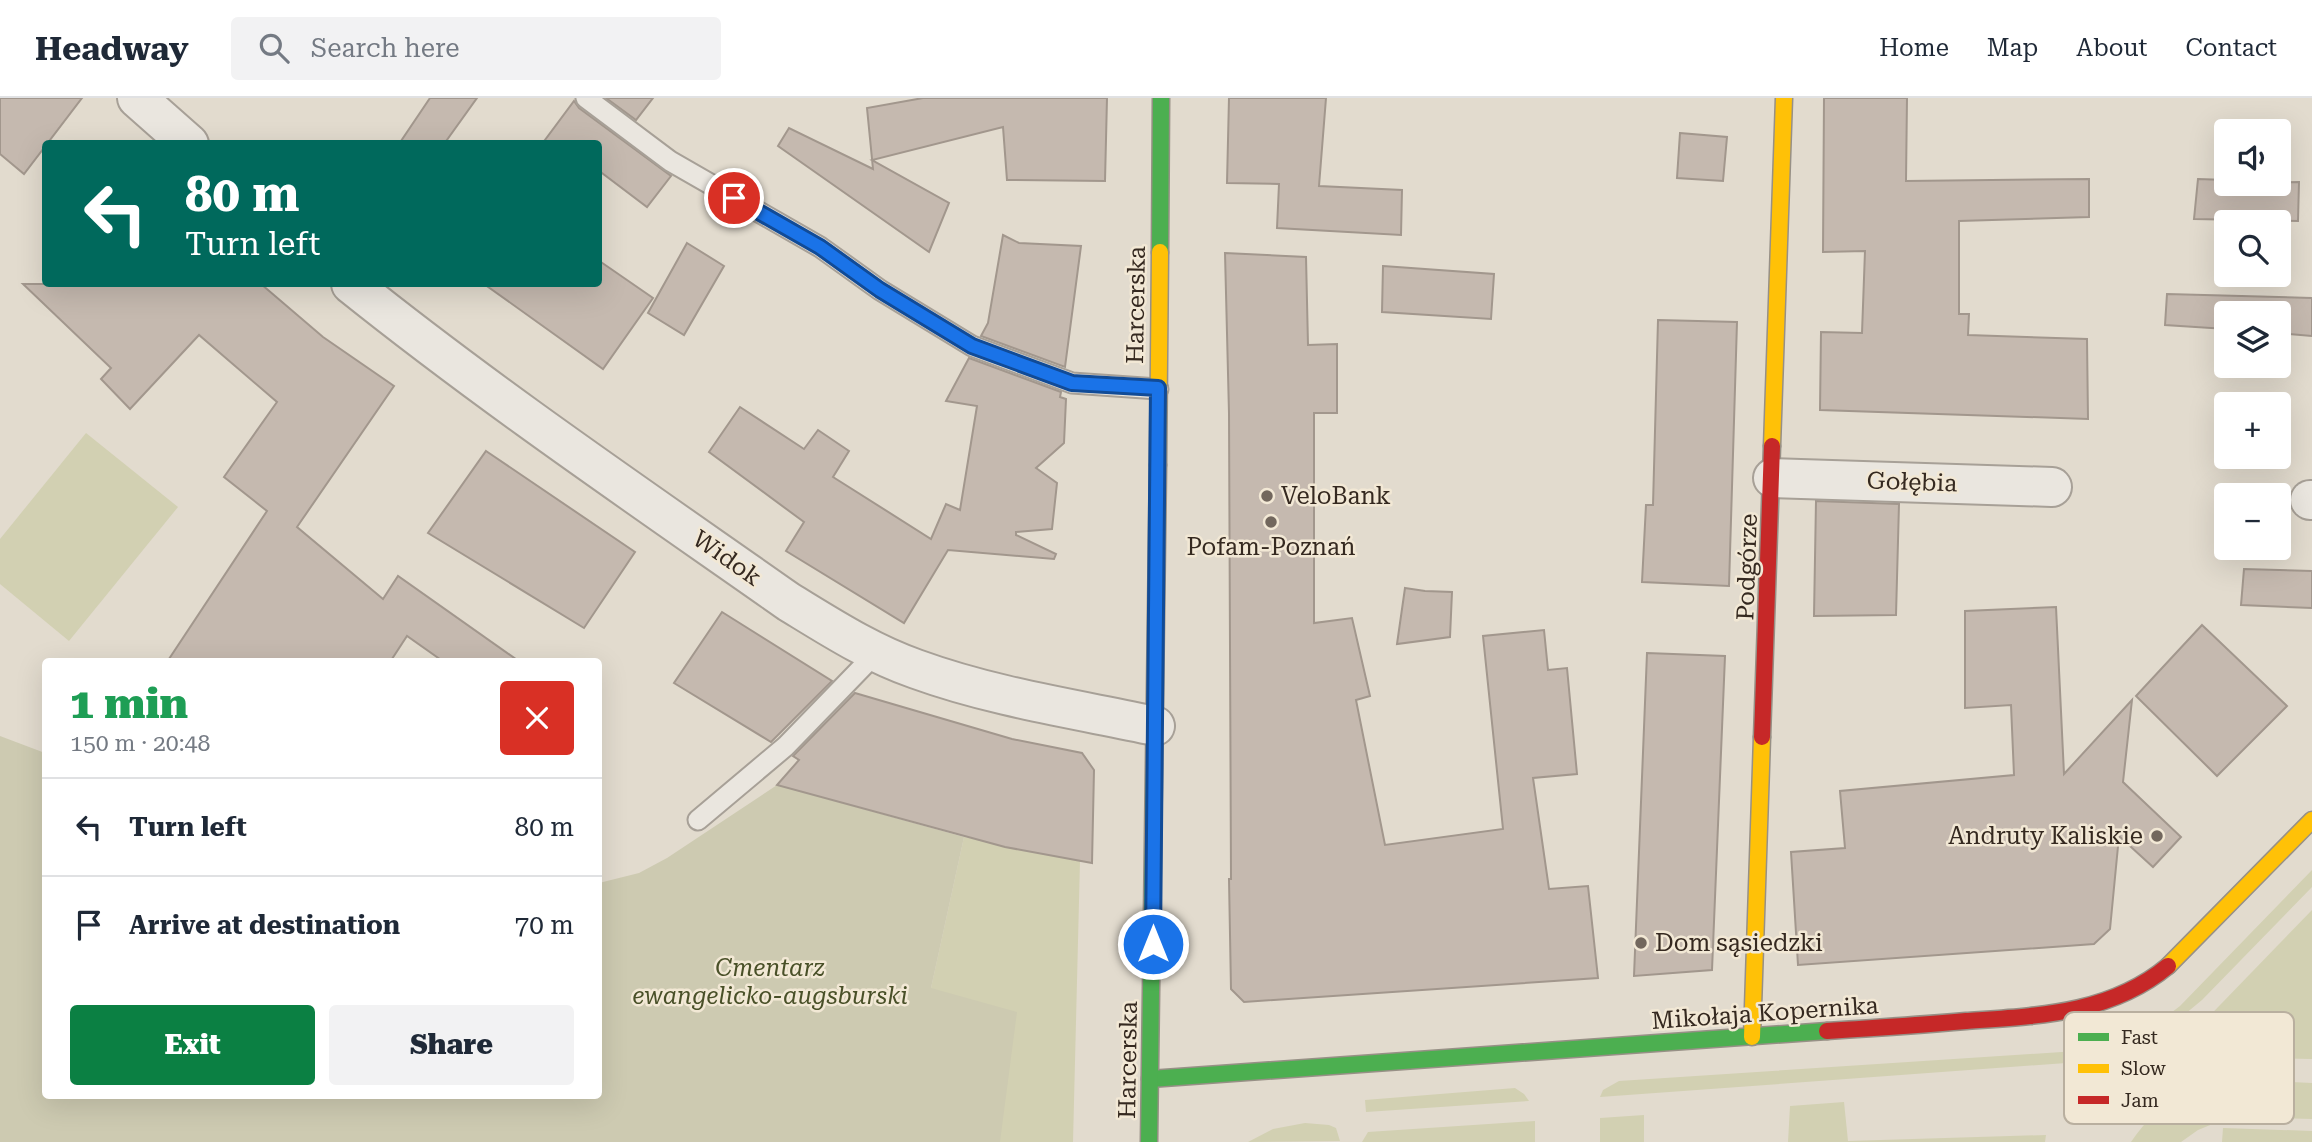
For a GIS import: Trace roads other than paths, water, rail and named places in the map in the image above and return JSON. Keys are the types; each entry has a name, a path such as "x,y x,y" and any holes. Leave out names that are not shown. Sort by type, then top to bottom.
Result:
{"street":[{"path":"137,98 184,140"},
{"name":"Harcerska","path":"1149,1142 1161,98"},
{"name":"Podgórze","path":"1752,1037 1784,98"},
{"name":"Widok","path":"355,287 508,405 789,602 835,631 876,653 962,684 1155,726"},
{"name":"Gołębia","path":"1773,478 2052,487"},
{"name":"Mikołaja Kopernika","path":"2071,1012 2132,992 2159,973 2185,950 2312,820"},
{"name":"Mikołaja Kopernika","path":"1150,1079 2064,1013"}],"lane":[{"path":"586,98 670,161 820,247 880,290 972,346 1072,383 1158,388"},
{"path":"698,820 786,746 876,653"}],"place":[{"name":"VeloBank","path":"1267,496"},
{"name":"Pofam-Poznań","path":"1271,522"},
{"name":"Andruty Kaliskie","path":"2157,836"},
{"name":"Dom sąsiedzki","path":"1641,943"}],"park label":[{"name":"Cmentarz ewangelicko-augsburski","path":"770,982"}]}
